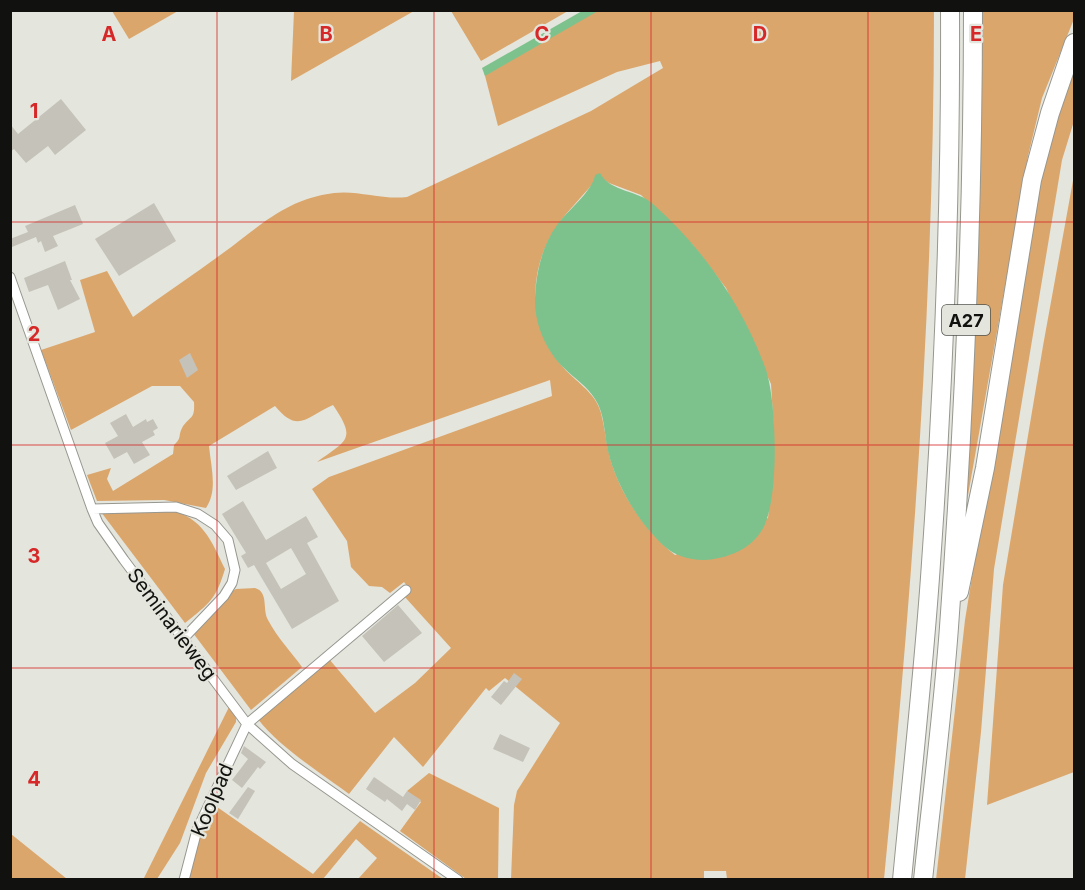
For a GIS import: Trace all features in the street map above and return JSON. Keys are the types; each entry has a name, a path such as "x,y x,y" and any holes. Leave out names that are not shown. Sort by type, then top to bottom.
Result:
{"highway":[{"name":"A27","path":"944,10 950,63"},
{"name":"A27","path":"902,879 931,564 937,471 947,252 950,10"},
{"name":"A27","path":"923,879 949,629 965,345 973,10"},
{"name":"A27","path":"949,629 965,571 985,468 1032,180 1050,113 1074,43"}],"street":[{"name":"Seminarieweg","path":"10,277 98,523 183,639 247,724 292,764 458,879"},
{"path":"92,509 176,507 198,514 215,525 228,540 235,570 232,583 224,596 183,639"},
{"path":"247,724 406,590"},
{"name":"Koolpad","path":"184,879 197,830 247,724"}],"shaded area":[{"path":"294,10 414,11 291,81"},
{"path":"112,11 178,11 129,39"},
{"path":"451,11 568,11 481,61"},
{"path":"582,11 598,11 485,76 482,68"},
{"path":"590,11 934,11 926,337 904,662 884,879 727,879 726,871 704,871 704,880 511,879 514,805 517,791 560,723 505,678 489,691 486,688 423,767 394,737 349,794 277,740 258,719 329,659 375,713 415,683 451,648 404,596 410,590 404,582 390,593 382,587 369,586 351,567 347,541 312,489 329,477 552,396 550,380 317,462 342,444 345,438 345,426 333,405 309,418 296,421 283,414 275,406 209,446 213,486 206,508 164,500 97,501 87,475 111,468 107,479 113,491 173,454 174,445 179,439 182,428 193,415 194,402 180,386 152,386 71,430 41,350 95,332 80,280 107,271 133,317 274,215 302,201 343,192 407,197 591,111 663,68 660,61 617,72 498,126 484,72","holes":["603,179 641,195 692,244 726,288 771,384 774,433 768,518 675,555 644,524 627,498 614,472 598,405 566,371 550,349 537,315 535,296 537,278 547,242 561,220 595,181"]},
{"path":"976,11 1074,11 1074,19 1042,98 1028,156 964,518"},
{"path":"1074,59 1074,121 1062,160 994,569 981,732 965,879 936,880 965,620 1037,177"},
{"path":"600,173 610,184 647,199 688,239 733,300 765,367 774,425 772,497 768,516 758,536 741,550 728,556 701,560 681,556 664,546 645,526 616,477 598,405 589,390 558,361 542,336 535,298 538,269 544,250 557,225 590,188 595,175"},
{"path":"1074,175 1074,772 987,805 1003,585"},
{"path":"170,510 191,519 205,532 225,569 211,600 185,623 101,512"},
{"path":"255,588 264,597 266,616 302,667 251,710 193,633 210,618 231,592 236,589"},
{"path":"229,707 236,722 206,773 180,843 157,879 143,880"},
{"path":"429,773 499,808 498,879 466,879 400,831 421,802 407,791"},
{"path":"210,802 313,874 360,821 443,879 358,879 377,858 356,839 323,879 193,880 188,876"},
{"path":"11,834 67,879 11,879"}],"building":[{"path":"61,99 86,130 55,155 48,146 26,163 14,149 10,152 10,124 18,134"},
{"path":"154,203 176,241 119,276 95,239"},
{"path":"75,205 83,224 53,236 58,246 45,252 41,241 38,243 36,237 12,247 10,239 28,232 25,226"},
{"path":"65,261 72,280 70,280 80,299 58,310 48,285 29,292 24,278"},
{"path":"190,353 198,370 187,378 179,360"},
{"path":"126,414 133,427 146,419 147,422 153,419 158,428 153,431 155,435 142,442 150,455 134,464 127,452 114,459 105,443 118,436 110,423"},
{"path":"268,451 277,468 236,490 227,476"},
{"path":"243,501 266,540 306,516 318,537 307,543 339,601 292,629 254,565 248,568 241,556 246,553 222,514","holes":["291,548 306,574 281,589 266,563"]},
{"path":"398,605 422,633 384,662 362,636"},
{"path":"514,673 522,679 501,705 491,697 504,681 507,683"},
{"path":"500,734 530,748 523,762 493,749"},
{"path":"244,746 266,762 260,769 258,767 242,788 232,780 248,759 241,753"},
{"path":"374,777 403,797 407,791 421,800 415,810 407,804 402,811 387,799 385,802 366,789"},
{"path":"248,787 255,791 238,819 229,813"}]}
